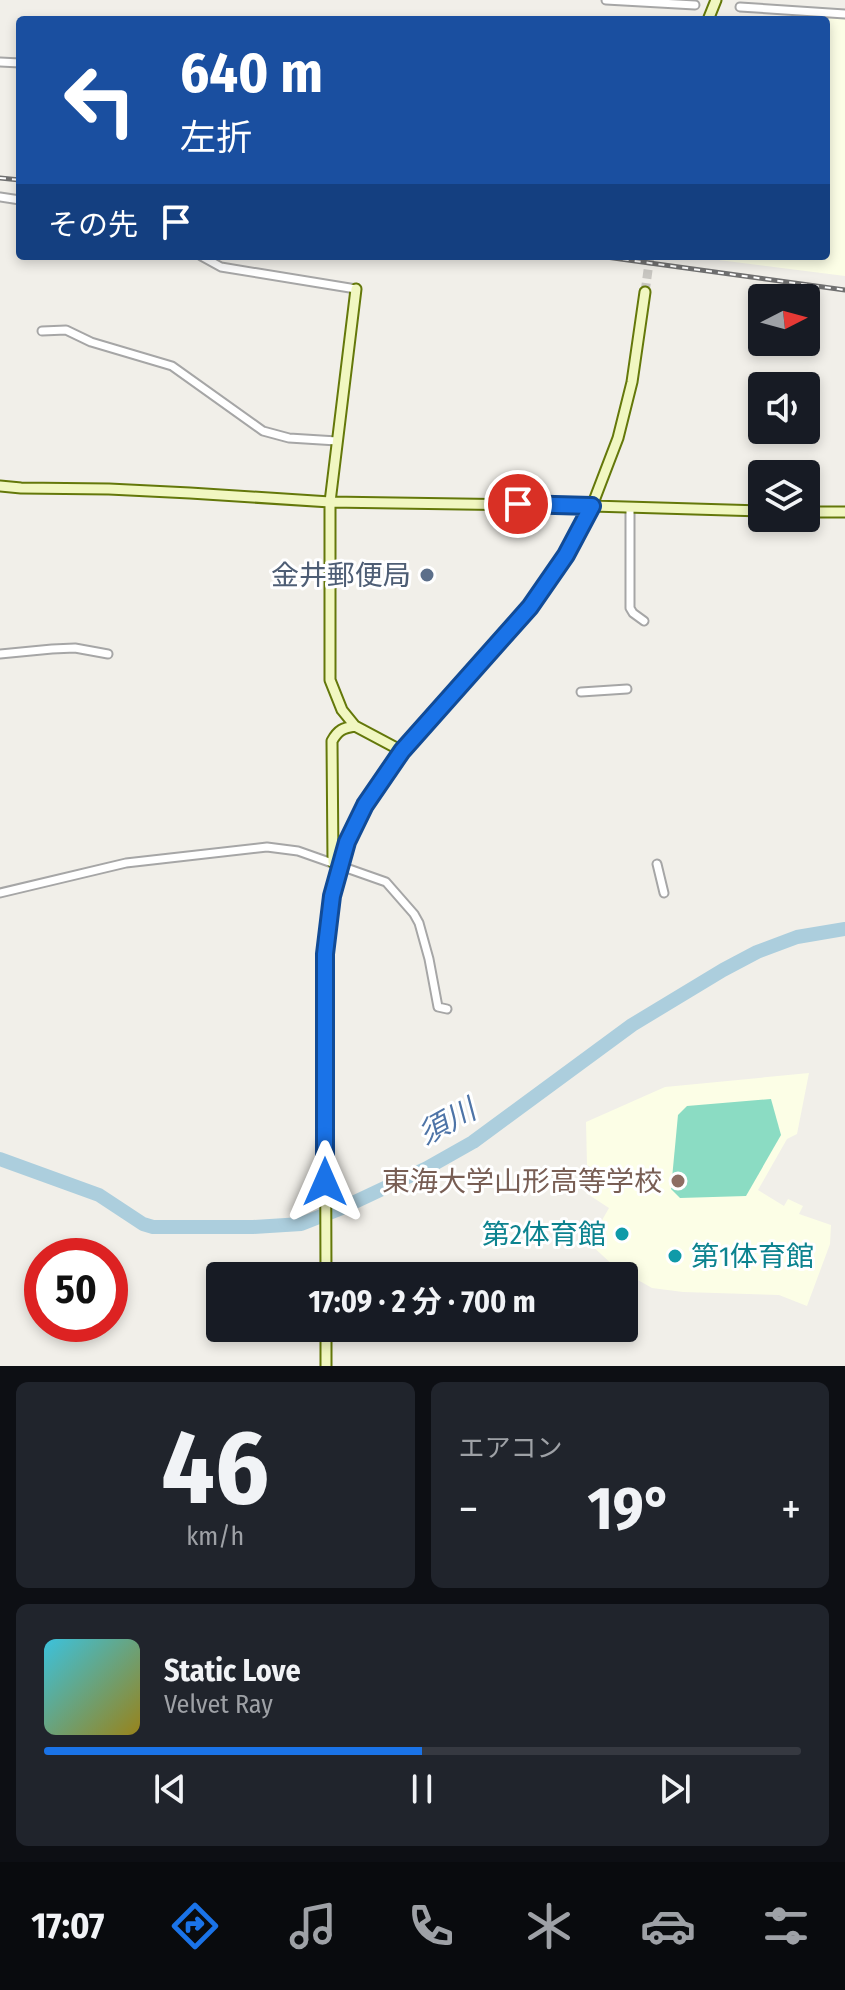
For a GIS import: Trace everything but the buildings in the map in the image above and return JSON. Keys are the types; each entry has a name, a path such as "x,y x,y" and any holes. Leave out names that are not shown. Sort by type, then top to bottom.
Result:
{"street":[{"path":"606,0 695,5"},
{"path":"740,7 845,14"},
{"path":"208,260 221,267 356,289 330,502 330,680 342,710 355,726 402,751"},
{"path":"337,864 365,805 402,751 530,607 566,555 592,506 626,412 645,292"},
{"path":"42,331 66,330 91,342 172,366 263,431 289,438 337,441"},
{"path":"0,486 175,492 330,502 748,511"},
{"path":"630,508 630,608 644,621"},
{"path":"820,512 845,512"},
{"path":"0,654 75,648 108,654"},
{"path":"581,692 627,689"},
{"path":"326,1262 327,933 337,864 332,741 343,728 355,726"},
{"path":"0,893 126,863 267,847 298,851 386,882 419,923 438,1007 447,1009"},
{"path":"657,864 664,893"},
{"path":"326,1342 326,1366"}],"shaded area":[{"path":"788,13 822,16 788,16"},
{"path":"830,17 845,18 845,276 719,260 830,260"},
{"name":"東海大学山形高等学校","path":"809,1073 797,1134 787,1139 758,1190 784,1206 788,1199 803,1206 799,1214 831,1225 830,1244 807,1306 779,1295 652,1288 638,1280 638,1262 610,1262 589,1243 609,1208 586,1193 599,1172 587,1165 586,1122 665,1087"}],"green space":[{"path":"771,1099 781,1135 746,1196 680,1198 671,1189 678,1115 687,1106"}],"waterway":[{"name":"須川","path":"0,1159 99,1195 143,1224 153,1227 301,1224 427,1168 473,1142 632,1025 723,970 757,952 797,937 845,929"}],"tunnel":[{"path":"645,292 649,260"}],"railway":[{"path":"0,178 16,180"},
{"path":"628,260 845,290"}],"place":[{"name":"金井郵便局","path":"427,575"},
{"name":"東海大学山形高等学校","path":"678,1181"},
{"name":"第2体育館","path":"622,1234"},
{"name":"第1体育館","path":"675,1256"}],"route":[{"path":"325,1182 325,954 332,896 347,842 365,805 402,751 530,607 566,555 592,506 518,504"}]}
